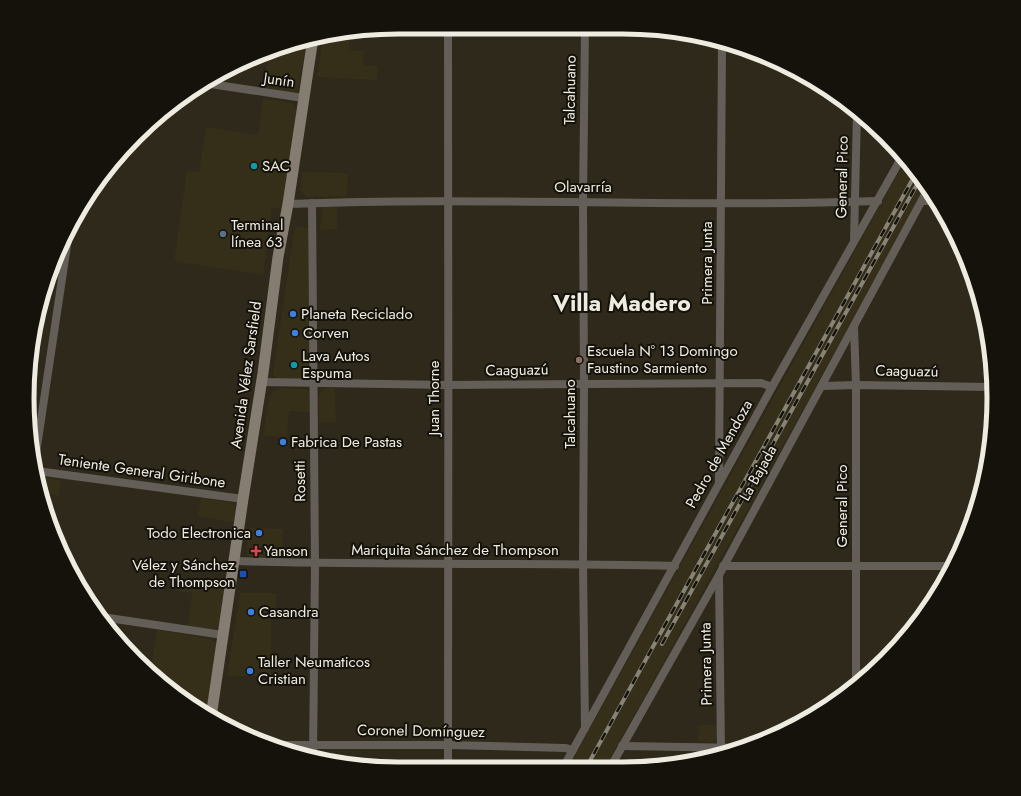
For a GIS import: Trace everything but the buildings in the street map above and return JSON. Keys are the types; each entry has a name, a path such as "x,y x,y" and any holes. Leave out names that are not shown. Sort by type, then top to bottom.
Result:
{"main road":[{"name":"Avenida Vélez Sarsfield","path":"212,711 242,500 262,382 278,257 288,204 312,44"}],"street":[{"name":"Juan Thorne","path":"448,34 448,762"},
{"name":"Talcahuano","path":"585,34 583,201 583,564 585,728"},
{"name":"Primera Junta","path":"719,483 721,383 722,48"},
{"name":"Junín","path":"214,84 304,98"},
{"name":"General Pico","path":"854,243 857,119"},
{"name":"Pedro de Mendoza","path":"566,762 675,566 772,387 900,161"},
{"name":"La Bajada","path":"613,762 719,575 823,386 925,195"},
{"path":"922,200 929,200"},
{"name":"Olavarría","path":"288,204 449,201 721,203 878,201"},
{"name":"Rosetti","path":"312,203 315,564 313,752"},
{"path":"37,446 66,249"},
{"name":"General Pico","path":"854,327 856,385 856,678"},
{"name":"Caaguazú","path":"262,382 448,385 761,383 772,387"},
{"name":"Caaguazú","path":"823,386 986,386"},
{"name":"Teniente General Giribone","path":"42,472 242,500"},
{"name":"Mariquita Sánchez de Thompson","path":"234,561 315,564 583,564 675,566"},
{"path":"723,566 945,566"},
{"name":"Primera Junta","path":"719,575 721,749"},
{"path":"107,618 223,635"},
{"name":"Coronel Domínguez","path":"286,745 448,745 565,748 573,750"},
{"path":"622,746 717,750"}],"shaded area":[{"path":"350,37 349,51 364,51 363,66 378,66 377,80 317,77 322,42 327,41"},
{"path":"306,46 298,91 296,93 264,89 268,58"},
{"path":"263,98 291,103 294,105 297,112 283,209 272,208 263,275 174,261 187,171 199,172 206,127 258,135"},
{"path":"903,165 923,192 608,762 571,762"},
{"path":"303,172 348,173 347,196 308,197 304,195 300,189"},
{"path":"337,206 337,229 320,230 322,210 325,207"},
{"path":"299,227 308,228 309,375 304,379 278,379 275,378 273,373 294,232 295,229"},
{"path":"281,388 306,389 309,393 309,412 289,411 287,437 263,436 269,399 274,391"},
{"path":"327,388 335,388 336,422 319,423 319,396 323,390"},
{"path":"43,479 61,480 59,496 46,493"},
{"path":"201,498 232,503 235,505 237,508 235,523 198,516"},
{"path":"250,528 283,529 282,559 249,557 246,552"},
{"path":"178,579 226,586 220,624 217,628 213,630 188,626 192,593 176,591"},
{"path":"240,593 276,593 276,619 271,619 271,676 227,676"},
{"path":"157,630 212,639 217,646 207,708 176,687 151,665"},
{"path":"699,725 717,725 717,736 715,740 712,742 698,741"}],"railway":[{"path":"589,762 913,178"},
{"path":"662,644 917,184"}],"place":[{"name":"SAC","path":"254,166"},
{"name":"Terminal línea 63","path":"223,234"},
{"name":"Planeta Reciclado","path":"293,314"},
{"name":"Corven","path":"295,333"},
{"name":"Escuela Nº 13 Domingo Faustino Sarmiento","path":"579,360"},
{"name":"Lava Autos Espuma","path":"294,365"},
{"name":"Fabrica De Pastas","path":"283,442"},
{"name":"Todo Electronica","path":"259,533"},
{"name":"Yanson","path":"256,551"},
{"name":"Vélez y Sánchez de Thompson","path":"243,574"},
{"name":"Casandra","path":"251,612"},
{"name":"Taller Neumaticos Cristian","path":"250,671"}],"district":[{"name":"Villa Madero","path":"622,303"}]}
